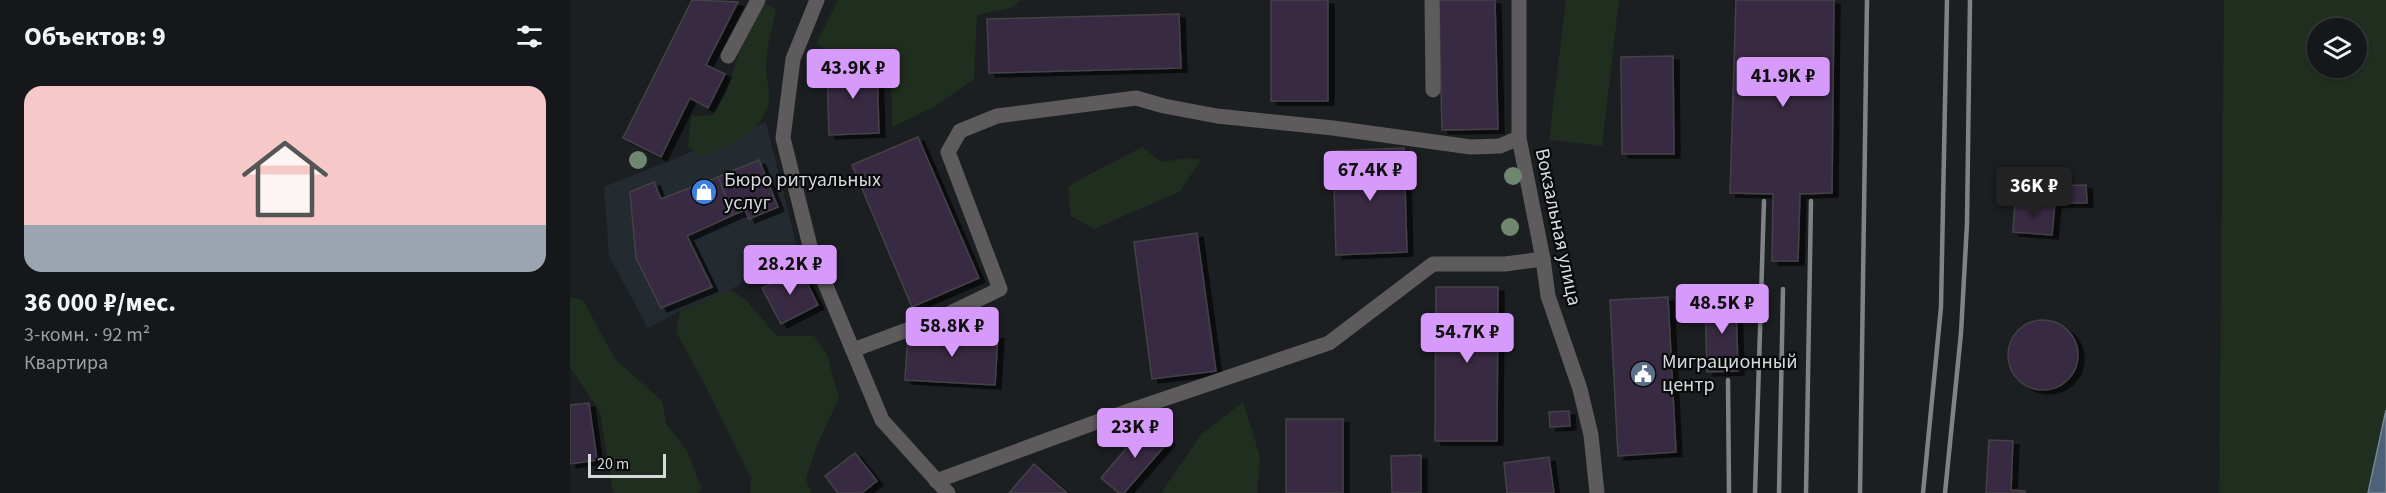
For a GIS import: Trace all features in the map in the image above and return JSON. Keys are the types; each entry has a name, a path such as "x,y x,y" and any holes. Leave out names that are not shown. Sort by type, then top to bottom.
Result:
{"street":[{"path":"728,56 758,0"},
{"path":"817,0 793,59 783,138 811,250 882,420 948,493"},
{"path":"1432,0 1433,90"},
{"name":"Вокзальная улица","path":"1519,0 1519,138 1544,259 1548,296 1580,389 1591,435 1597,493"},
{"path":"853,350 942,317 1000,289 948,152 960,131 997,116 1136,98 1216,116 1333,128 1471,147 1500,146 1519,138"},
{"path":"936,481 1102,420 1329,343 1434,264 1505,264 1544,259"}],"shaded area":[{"path":"766,122 797,248 730,290 680,311 648,328 609,256 604,187"}],"green space":[{"path":"838,0 1021,0 1011,8 977,15 974,79 934,107 892,127 892,102 884,52 833,52 816,44"},
{"path":"1566,0 1619,0 1602,146 1549,140"},
{"path":"2224,0 2386,0 2386,410 2368,493 2219,493"},
{"path":"761,2 776,9 767,53 766,72 769,100 766,111 760,121 743,137 702,156 688,147 691,116 713,115 726,93 752,12"},
{"path":"1142,147 1161,162 1189,158 1201,160 1179,192 1094,229 1071,216 1068,188 1075,182"},
{"path":"730,290 746,300 777,336 814,336 827,354 839,398 817,445 806,478 811,493 750,493 751,478 676,332 680,311"},
{"path":"570,297 583,300 615,359 662,401 667,425 687,451 701,487 698,493 613,493 600,412 570,367"},
{"path":"1243,402 1260,457 1257,493 1161,493 1201,435"}],"water":[{"path":"2386,410 2386,493 2368,493"}],"building":[{"path":"692,0 738,2 706,65 725,74 708,108 690,98 661,157 623,138"},
{"path":"1271,0 1328,0 1328,101 1271,101"},
{"path":"1439,0 1495,0 1498,129 1442,130"},
{"path":"1736,0 1834,0 1832,193 1800,194 1798,261 1772,261 1773,194 1730,193"},
{"path":"1179,14 1181,68 989,73 987,19"},
{"path":"1673,56 1674,154 1622,154 1621,57"},
{"path":"877,66 879,133 829,135 827,67"},
{"path":"918,137 979,278 912,307 852,165"},
{"path":"1404,148 1407,252 1336,255 1333,151"},
{"path":"759,160 778,207 749,219 745,210 733,215 718,177"},
{"path":"718,177 733,215 687,236 712,287 661,308 636,258 630,192 654,182 661,199"},
{"path":"2086,185 2087,203 2055,203 2053,186"},
{"path":"2015,201 2055,203 2052,235 2013,232"},
{"path":"1197,233 1216,371 1152,379 1134,242"},
{"path":"800,269 818,305 781,324 762,288"},
{"path":"1436,287 1498,287 1497,441 1435,441"},
{"name":"Миграционный центр","path":"1668,297 1676,452 1618,456 1610,300"},
{"path":"1736,298 1738,371 1707,372 1705,299"},
{"path":"2043,320 2062,326 2072,336 2078,355 2072,374 2062,384 2043,390 2024,384 2014,374 2008,355 2014,336 2024,326"},
{"path":"908,331 998,335 995,385 905,380"},
{"path":"589,403 597,460 570,464 570,405"},
{"path":"1569,411 1570,426 1550,427 1549,412"},
{"path":"1286,419 1343,419 1343,493 1286,493"},
{"path":"1148,423 1169,441 1124,493 1119,493 1101,478"},
{"path":"1989,440 2013,441 2011,490 2025,491 2025,493 1986,493"},
{"path":"855,453 877,481 862,493 838,493 825,476"},
{"path":"1421,455 1421,493 1392,493 1391,456"},
{"path":"1549,457 1554,493 1507,493 1504,463"},
{"path":"1034,464 1067,493 1009,493"}],"railway":[{"path":"1860,493 1867,0"},
{"path":"1923,493 1941,307 1947,0"},
{"path":"1945,493 1961,333 1967,224 1970,0"},
{"path":"1755,493 1764,201"},
{"path":"1806,493 1811,201"},
{"path":"1779,493 1783,289"},
{"path":"1728,380 1729,493"}],"place":[{"name":"Бюро ритуальных услуг","path":"704,192"},
{"name":"Миграционный центр","path":"1643,374"}]}
